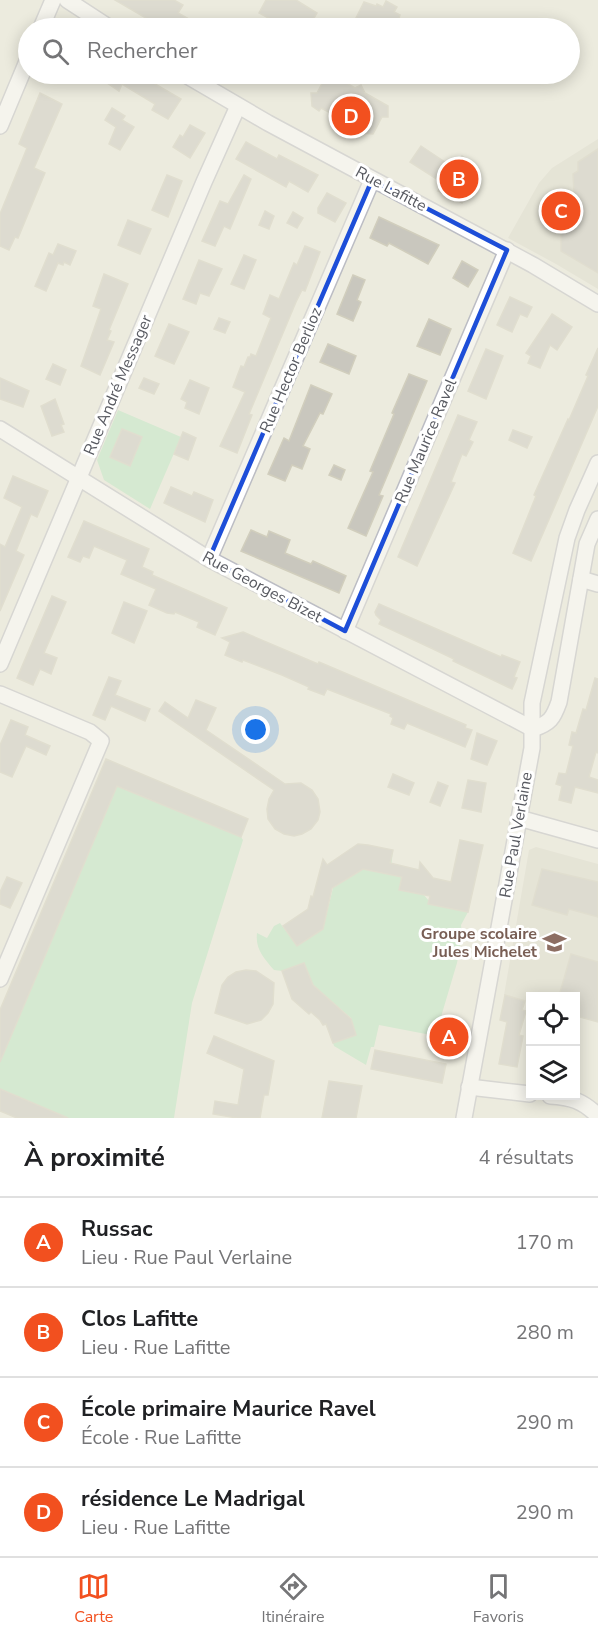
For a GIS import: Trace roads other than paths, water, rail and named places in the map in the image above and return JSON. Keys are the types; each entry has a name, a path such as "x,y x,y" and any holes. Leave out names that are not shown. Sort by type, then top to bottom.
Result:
{"street":[{"path":"45,18 53,0"},
{"path":"67,0 95,18"},
{"path":"0,126 18,83"},
{"name":"Rue Lafitte","path":"201,84 372,180 507,250 598,304"},
{"name":"Rue André Messager","path":"0,664 238,106"},
{"name":"Rue Hector Berlioz","path":"209,559 372,180"},
{"name":"Rue Maurice Ravel","path":"345,631 507,250"},
{"name":"Rue Georges Bizet","path":"0,429 209,559 533,729"},
{"name":"Rue Paul Verlaine","path":"464,1118 532,748 532,703 536,681 567,538 598,463"},
{"path":"533,729 547,724 554,715 559,702 587,544 598,519"},
{"path":"581,579 598,584"},
{"path":"0,694 90,732 100,741 0,979"},
{"path":"519,818 598,840"},
{"path":"470,1088 526,1094"},
{"path":"577,1100 598,1116"}],"place":[{"name":"résidence Le Madrigal","path":"351,116"},
{"name":"Clos Lafitte","path":"459,179"},
{"name":"École primaire Maurice Ravel","path":"561,211"},
{"name":"Groupe scolaire Jules Michelet","path":"555,943"},
{"name":"Russac","path":"449,1037"}]}
